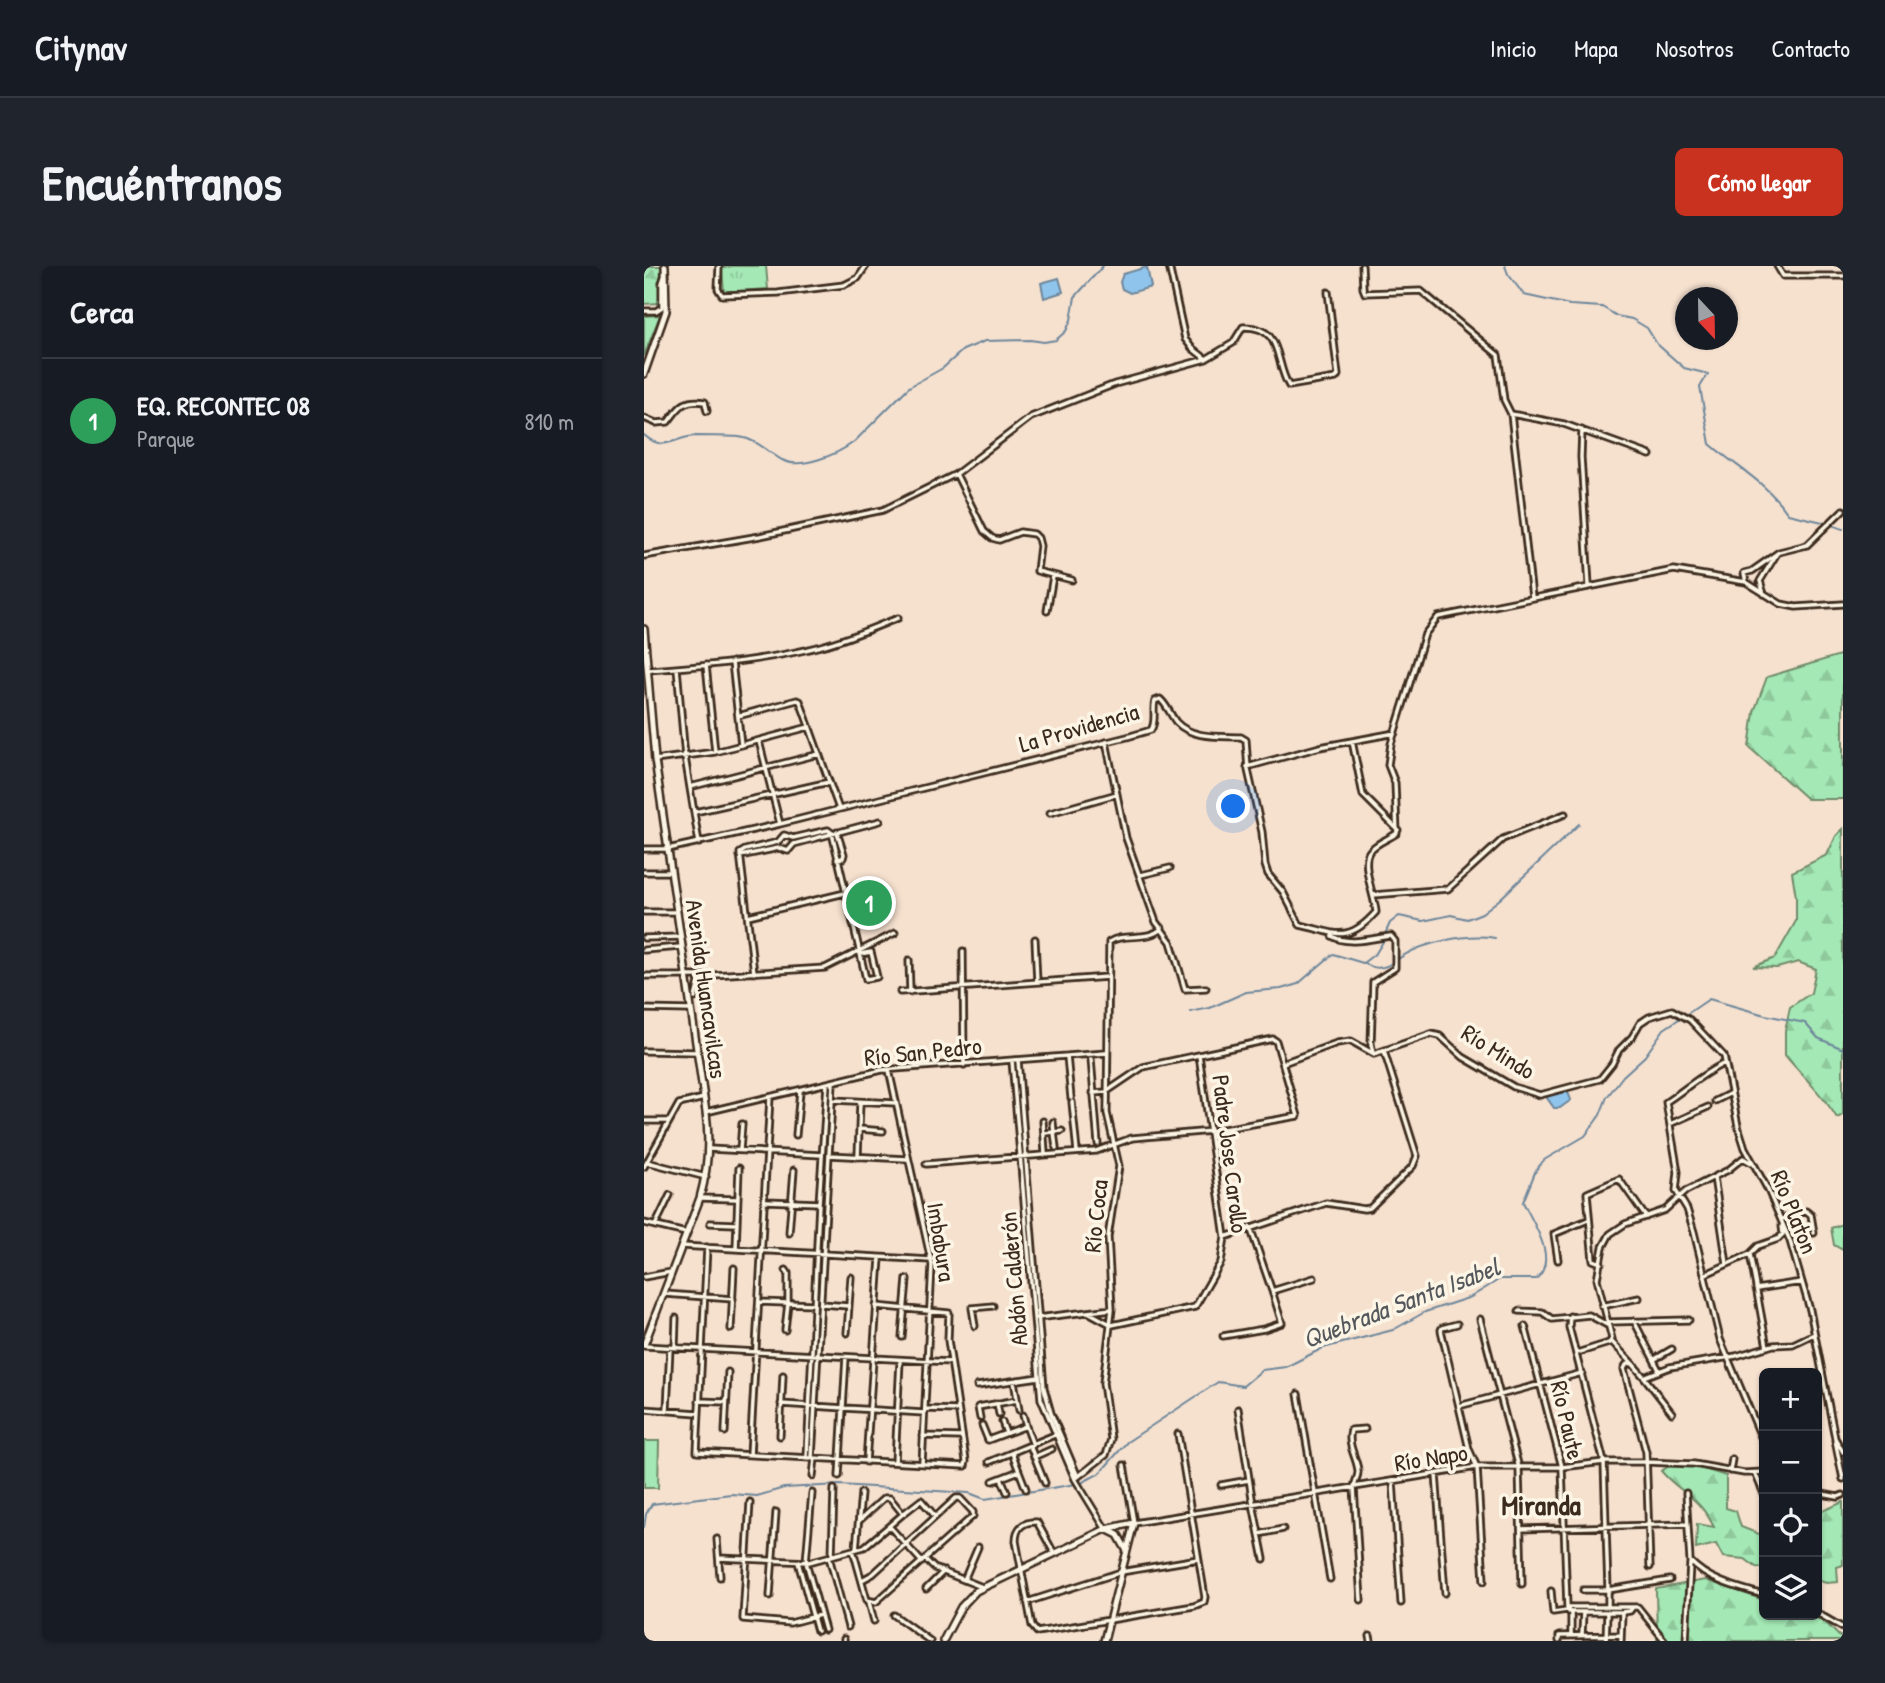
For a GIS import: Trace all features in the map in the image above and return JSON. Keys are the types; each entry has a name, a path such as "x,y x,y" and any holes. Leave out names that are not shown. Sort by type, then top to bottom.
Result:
{"street":[{"path":"644,374 666,311 665,266"},
{"path":"719,266 719,291 722,295 778,293 844,285 858,278 866,266"},
{"path":"1169,266 1185,339 1206,359"},
{"path":"1362,266 1365,293 1421,291 1496,352 1504,400 1511,414 1532,597"},
{"path":"1777,266 1783,276 1843,276"},
{"path":"644,311 656,311 662,307 662,283 666,276"},
{"path":"644,556 760,536 883,510 956,474 1031,417 1123,382 1206,359 1233,343 1241,328 1253,327 1265,332 1274,341 1289,386 1337,377 1328,292"},
{"path":"644,418 659,423 669,422 677,408 692,401 705,402 707,411"},
{"path":"1511,414 1564,424 1650,455"},
{"path":"1582,430 1589,586"},
{"path":"956,474 984,531 999,540 1020,532 1034,534 1040,545 1037,571 1072,580"},
{"path":"1746,582 1744,573 1752,571 1777,553 1809,544 1843,510"},
{"path":"1764,595 1760,581 1777,553"},
{"path":"1330,934 1338,935 1355,930 1376,910 1367,856 1398,830 1395,783 1388,765 1391,744 1425,634 1433,622 1443,615 1674,570 1746,582 1780,604 1796,607 1843,604"},
{"path":"1047,611 1053,576"},
{"path":"647,670 765,658 824,646 898,618"},
{"name":"Avenida Huancavilcas","path":"644,629 655,760 706,1112 709,1149 706,1177 700,1198 644,1346"},
{"path":"732,662 741,745"},
{"path":"706,665 715,752"},
{"path":"677,667 685,757 699,843"},
{"name":"La Providencia","path":"644,849 668,849 780,824 1151,730 1154,723 1153,707 1155,701 1160,699 1171,716 1186,730 1196,734 1244,738 1247,743 1247,768 1262,832 1265,865 1300,925 1338,939 1367,940 1391,936 1395,941 1395,968 1373,982 1373,1054"},
{"path":"738,716 800,701 839,808"},
{"path":"655,760 715,752 808,727"},
{"path":"1247,768 1352,741 1395,733"},
{"path":"1386,735 1391,744"},
{"path":"758,741 780,824"},
{"path":"1352,741 1363,795 1398,830"},
{"path":"1106,742 1124,830 1156,922 1171,942 1186,990 1206,988"},
{"path":"690,787 819,754"},
{"path":"694,812 829,782"},
{"path":"1050,813 1117,794"},
{"path":"1373,895 1448,888 1503,839 1565,814"},
{"path":"740,856 779,848 788,851 794,844 880,821"},
{"path":"754,972 740,853 778,842 784,835 793,838 828,831 834,833 844,856 837,859"},
{"path":"834,833 837,859 859,952 867,979 877,977 871,952 859,952"},
{"path":"793,838 794,844"},
{"path":"778,842 779,848"},
{"path":"1141,875 1170,868"},
{"path":"644,873 671,872"},
{"path":"747,916 845,893"},
{"path":"644,912 676,912"},
{"name":"Río Coca","path":"1077,1478 1106,1455 1111,1439 1103,1383 1112,1325 1108,1237 1119,1166 1107,1113 1106,1092 1110,941 1154,934 1161,928"},
{"path":"644,976 685,977 825,968 895,933"},
{"path":"644,939 680,937"},
{"path":"1035,939 1037,982"},
{"path":"644,950 681,947"},
{"path":"964,951 964,1065"},
{"path":"909,960 910,992"},
{"path":"695,998 699,982 696,976"},
{"path":"900,992 1108,977"},
{"path":"644,1009 690,1010"},
{"name":"Río Mindo","path":"1283,1063 1351,1041 1373,1054 1384,1052 1431,1034 1447,1041 1463,1057 1514,1087 1543,1095 1600,1079 1640,1023 1648,1017 1672,1010"},
{"name":"Río Platon","path":"1672,1010 1690,1020 1724,1056 1745,1147 1782,1220 1802,1282 1835,1438 1843,1452"},
{"path":"926,1164 1103,1150 1132,1139 1212,1131 1298,1116 1276,1041 1273,1039 1143,1066 1106,1092 1093,1093"},
{"path":"644,1051 697,1052"},
{"path":"1225,1237 1326,1203 1368,1208 1415,1164 1417,1156 1384,1052"},
{"name":"Río San Pedro","path":"706,1112 889,1070 1106,1053"},
{"name":"Padre Jose Carollo","path":"1112,1325 1197,1306 1221,1262 1225,1237 1212,1131 1199,1055"},
{"path":"1067,1056 1077,1152"},
{"path":"1091,1059 1098,1144"},
{"name":"Abdón Calderón","path":"1015,1060 1044,1388 1058,1434"},
{"path":"1726,1063 1706,1072 1666,1102 1678,1172 1676,1191 1695,1232 1716,1324 1727,1357 1759,1432"},
{"name":"Imbabura","path":"889,1070 931,1260 931,1310 922,1464"},
{"path":"811,1458 833,1100 830,1084"},
{"path":"813,1476 810,1407 818,1203 830,1084"},
{"path":"796,1135 800,1091"},
{"path":"1715,1101 1731,1093"},
{"path":"750,1455 770,1097"},
{"path":"704,1098 682,1102 645,1165 706,1177"},
{"path":"833,1100 896,1103"},
{"path":"858,1157 860,1102"},
{"path":"1670,1124 1708,1107"},
{"path":"644,1121 669,1121"},
{"path":"1043,1121 1045,1155"},
{"path":"1053,1122 1056,1148"},
{"path":"740,1150 742,1124"},
{"path":"859,1129 883,1131"},
{"path":"1045,1133 1062,1131"},
{"path":"1672,1413 1611,1341 1597,1279 1603,1247 1610,1234 1625,1224 1665,1210 1692,1187 1714,1177 1743,1158 1745,1147"},
{"path":"709,1149 907,1159"},
{"path":"1743,1158 1755,1165"},
{"path":"736,1248 739,1168"},
{"path":"789,1234 794,1170"},
{"path":"1714,1177 1727,1264"},
{"path":"1601,1263 1593,1260 1587,1195 1619,1179 1646,1217"},
{"path":"656,1226 670,1195"},
{"path":"700,1198 737,1199"},
{"path":"766,1201 818,1203"},
{"path":"1706,1274 1750,1254 1758,1246 1781,1237 1782,1220 1807,1210 1811,1215 1814,1233"},
{"path":"1558,1260 1554,1234 1588,1220"},
{"path":"644,1223 686,1233"},
{"path":"710,1223 736,1224"},
{"path":"1223,1336 1282,1324 1250,1227"},
{"path":"681,1246 931,1260"},
{"path":"707,1247 697,1452 965,1466 948,1340 949,1313 876,1306"},
{"path":"1750,1254 1767,1347"},
{"path":"866,1462 880,1258"},
{"path":"731,1329 734,1268"},
{"path":"785,1330 788,1303 786,1270"},
{"path":"644,1277 671,1272"},
{"path":"847,1334 851,1277"},
{"path":"1272,1291 1314,1278"},
{"path":"902,1337 907,1279"},
{"path":"1756,1289 1802,1282"},
{"path":"663,1294 733,1298"},
{"path":"1602,1306 1639,1298"},
{"path":"760,1302 848,1306"},
{"path":"975,1326 972,1308 993,1306"},
{"path":"1037,1318 1112,1309"},
{"path":"1519,1311 1542,1312 1552,1319 1589,1315 1607,1323 1689,1321"},
{"path":"1088,1312 1112,1325"},
{"path":"1569,1327 1570,1316"},
{"path":"1562,1317 1569,1327 1577,1353 1604,1462 1608,1590 1606,1639"},
{"path":"667,1410 676,1318"},
{"name":"Abdón Calderón","path":"1037,1318 1041,1399 1080,1486 1105,1530"},
{"path":"1480,1319 1519,1468 1522,1584"},
{"path":"1634,1321 1659,1370"},
{"path":"1457,1324 1442,1328 1441,1331 1469,1449 1477,1467 1484,1581"},
{"name":"Río Paute","path":"1525,1326 1562,1467 1568,1610 1573,1638"},
{"path":"1644,1377 1680,1364 1793,1343 1815,1334"},
{"path":"1577,1353 1611,1341"},
{"path":"644,1346 927,1363 951,1362"},
{"path":"1655,1359 1672,1349"},
{"path":"839,1476 846,1357"},
{"path":"895,1462 900,1361"},
{"path":"1632,1363 1624,1369 1646,1452 1650,1567"},
{"path":"725,1432 728,1372"},
{"path":"1459,1406 1582,1373"},
{"path":"780,1436 783,1375"},
{"path":"977,1386 1039,1377"},
{"path":"1014,1381 1019,1410"},
{"path":"1298,1394 1330,1579"},
{"path":"980,1418 978,1407 1017,1400"},
{"path":"699,1401 725,1402"},
{"path":"782,1404 906,1412 958,1410"},
{"path":"997,1404 999,1415"},
{"path":"644,1409 698,1413"},
{"path":"1238,1409 1264,1559"},
{"path":"1023,1415 1034,1457 1045,1483"},
{"path":"1002,1422 1006,1433"},
{"path":"982,1425 988,1440 1026,1426"},
{"path":"1361,1600 1354,1487 1358,1471 1352,1455 1349,1432 1365,1429"},
{"path":"989,1462 1058,1434"},
{"path":"1054,1553 1037,1522 1026,1523 1016,1533 1032,1626 1037,1632 1194,1606 1203,1602 1205,1597 1178,1434"},
{"path":"923,1436 962,1437"},
{"path":"1835,1438 1843,1479"},
{"path":"1034,1457 1052,1449"},
{"path":"1012,1453 1026,1489"},
{"path":"1730,1471 1732,1460"},
{"name":"Río Napo","path":"982,1587 1105,1530 1192,1513 1477,1467 1562,1467 1604,1462 1647,1462 1694,1464 1730,1471 1759,1473"},
{"path":"1104,1641 1134,1523 1124,1465"},
{"path":"993,1480 1019,1471"},
{"path":"1755,1473 1759,1482"},
{"path":"1436,1474 1445,1593"},
{"path":"1001,1478 1007,1492"},
{"path":"1221,1485 1249,1480"},
{"path":"1393,1481 1401,1603"},
{"path":"834,1489 831,1556 848,1627"},
{"path":"812,1493 806,1562 825,1630"},
{"path":"860,1493 855,1550 874,1621"},
{"path":"1686,1493 1690,1561 1686,1641"},
{"path":"1822,1494 1843,1496"},
{"path":"859,1521 887,1497 903,1514"},
{"path":"862,1580 873,1574 958,1498 973,1514 879,1601 869,1602"},
{"path":"719,1558 806,1562 867,1546 921,1500 936,1516"},
{"path":"750,1502 743,1619 790,1623 820,1615"},
{"path":"770,1596 776,1512"},
{"path":"1521,1529 1687,1524"},
{"path":"889,1526 923,1561 982,1587"},
{"path":"1259,1534 1283,1529"},
{"path":"1105,1530 1118,1535 1126,1551"},
{"path":"717,1539 720,1577"},
{"path":"964,1580 978,1547"},
{"path":"1027,1602 1121,1572 1198,1559"},
{"path":"1690,1561 1716,1580 1759,1593"},
{"path":"798,1562 817,1631"},
{"path":"926,1589 944,1571"},
{"path":"1583,1590 1608,1590 1670,1580"},
{"path":"943,1641 961,1607 969,1596 982,1587"},
{"path":"1551,1591 1553,1612 1608,1609 1622,1612 1630,1611 1633,1607"},
{"path":"1568,1610 1583,1612 1633,1607 1641,1609 1665,1641"},
{"path":"1582,1635 1583,1612"},
{"path":"1559,1641 1559,1636 1621,1638 1622,1612"},
{"path":"894,1615 930,1641"},
{"path":"1822,1616 1843,1628"}],"green space":[{"path":"644,266 661,266 659,303 644,304"},
{"path":"766,266 768,289 724,292 722,268"},
{"path":"660,315 644,356 644,316"},
{"path":"1843,654 1843,799 1807,799 1749,747 1754,712 1767,677"},
{"path":"1843,829 1843,1115 1837,1118 1785,1055 1785,1031 1790,1007 1811,993 1816,969 1798,962 1777,968 1753,967 1775,958 1796,921 1792,872 1827,855 1836,836"},
{"path":"1843,1224 1843,1250 1834,1245 1831,1228"},
{"path":"644,1441 659,1441 658,1488 644,1488"},
{"path":"1678,1461 1726,1476 1726,1508 1736,1511 1741,1527 1759,1534 1759,1567 1745,1559 1723,1557 1716,1544 1696,1549 1697,1524 1714,1527 1702,1508 1661,1471"},
{"path":"1843,1502 1843,1565 1837,1567 1838,1582 1822,1582 1822,1511"},
{"path":"1705,1580 1759,1598 1759,1620 1822,1620 1840,1637 1843,1636 1843,1641 1657,1641 1656,1589"}],"water":[{"path":"1147,267 1151,287 1130,293 1122,289 1120,282 1123,274"},
{"path":"1059,278 1063,292 1044,298 1041,283"},
{"path":"1568,1092 1571,1100 1560,1108 1554,1108 1547,1098 1548,1095"}],"waterway":[{"path":"644,435 657,443 669,443 695,436 745,438 790,463 809,462 829,456 854,442 909,387 943,368 963,350 985,341 1056,340 1066,331 1071,320 1075,297 1103,266"},
{"path":"1505,266 1524,295 1570,305 1602,307 1617,316 1632,319 1647,328 1657,344 1684,368 1708,374 1700,387 1710,444 1761,484 1788,514 1827,523"},
{"path":"1832,525 1843,529"},
{"path":"1385,934 1390,923 1399,916 1423,921 1451,915 1467,919 1482,913 1579,824"},
{"path":"1397,960 1430,944 1457,938 1495,938"},
{"path":"1190,1012 1210,1008 1246,992 1281,989 1298,984 1333,954 1363,963 1376,953 1384,940"},
{"path":"1364,963 1378,968 1392,963"},
{"path":"1687,1014 1709,999 1805,1023 1818,1038 1843,1049"},
{"name":"Quebrada Santa Isabel","path":"1083,1482 1100,1473 1127,1442 1218,1382 1243,1386 1262,1370 1286,1367 1323,1348 1393,1330 1425,1312 1471,1297 1500,1279 1536,1279 1542,1271 1545,1252 1523,1202 1536,1170 1544,1160 1585,1136 1600,1115 1607,1097 1623,1076 1645,1056 1664,1029 1682,1017"},
{"path":"644,1527 646,1514 652,1504 731,1494 757,1496 784,1488 840,1485 969,1493 985,1499 1076,1484"}],"place":[{"name":"EQ. RECONTEC 08","path":"869,903"}],"district":[{"name":"Miranda","path":"1541,1505"}]}
